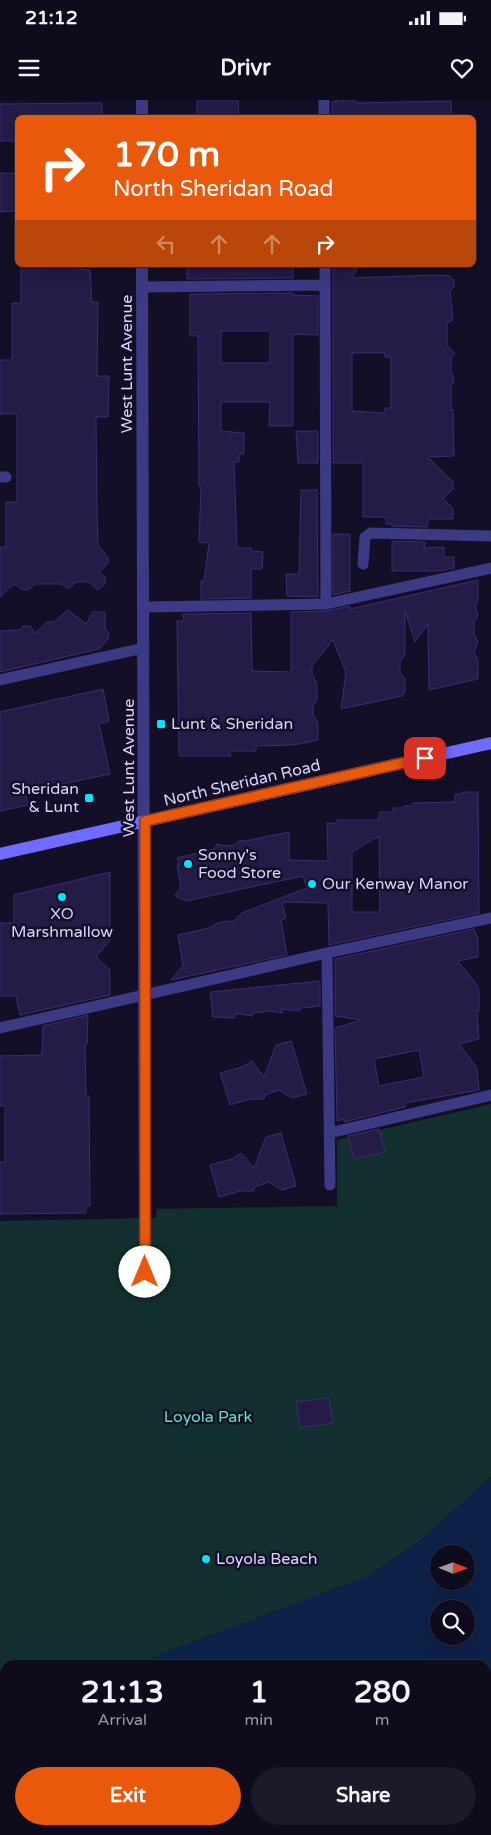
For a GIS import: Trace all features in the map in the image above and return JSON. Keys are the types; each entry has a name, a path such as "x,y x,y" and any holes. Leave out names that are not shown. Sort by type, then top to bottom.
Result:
{"main road":[{"name":"North Sheridan Road","path":"0,854 491,743"}],"street":[{"path":"142,100 142,115"},
{"name":"West Lunt Avenue","path":"142,267 145,1272"}],"lane":[{"path":"324,100 324,115"},
{"path":"325,267 326,604"},
{"path":"142,287 325,285"},
{"path":"363,564 365,537 371,534 491,536"},
{"path":"144,607 326,604 491,568"},
{"path":"0,680 144,648"},
{"path":"0,1028 327,953 491,918"},
{"path":"327,953 330,1185"},
{"path":"329,1133 491,1095"}],"green space":[{"name":"Loyola Park","path":"491,1104 491,1477 421,1540 367,1577 164,1653 151,1660 0,1660 0,1221 156,1218 157,1209 337,1206 337,1140"}],"water":[{"path":"491,1477 491,1660 151,1660 164,1653 367,1577 421,1540"}],"building":[{"path":"197,100 238,100 239,115 197,115"},
{"path":"336,100 353,100 358,103 451,101 452,115 332,115 332,102 336,102"},
{"path":"102,103 102,115 15,115 15,141 0,141 0,104"},
{"path":"0,173 15,173 15,211 0,212"},
{"path":"21,267 80,267 80,269 90,270 92,302 98,302 97,376 109,376 108,417 96,417 98,545 108,557 108,563 99,572 105,577 105,584 98,590 89,582 76,582 68,589 62,584 35,584 28,590 23,590 14,584 0,597 0,547 6,547 6,502 17,502 17,414 0,414 0,360 12,360 12,303 21,303"},
{"path":"187,267 293,267 293,278 187,279"},
{"path":"333,267 359,267 351,278 450,276 454,280 454,287 450,291 453,320 447,323 447,345 455,354 451,358 451,373 454,382 451,385 451,410 453,410 454,456 428,457 453,482 453,489 443,499 453,508 453,519 429,519 427,527 392,526 392,524 386,524 386,517 363,517 363,463 333,463","holes":["352,353 385,353 385,357 391,357 391,408 385,408 385,413 352,411"]},
{"path":"293,293 293,295 318,296 318,335 293,334 293,426 269,426 270,402 221,402 221,431 244,433 244,454 239,454 239,462 234,462 237,548 251,548 251,551 263,552 262,569 251,569 251,598 201,599 201,581 204,581 209,543 199,542 201,486 199,486 198,336 190,336 190,294","holes":["221,331 270,331 270,363 221,363"]},
{"path":"296,431 318,431 318,463 298,463"},
{"path":"301,490 317,490 318,597 287,596 286,574 299,574"},
{"path":"333,534 350,534 350,591 333,595"},
{"path":"392,541 425,542 424,548 444,547 444,557 454,557 454,568 440,571 392,571"},
{"path":"478,580 478,600 475,606 478,616 474,622 474,634 478,641 474,652 478,660 478,679 429,690 428,624 415,642 405,610 405,655 400,661 400,673 405,678 405,692 402,696 341,709 346,672 333,640 312,666 312,675 317,683 317,699 313,706 313,715 318,723 318,740 294,745 256,746 256,751 230,751 231,756 179,756 177,621 184,621 183,614 251,613 252,671 291,672 291,612 326,611 350,606 350,609"},
{"path":"68,610 86,624 93,612 105,612 105,629 109,633 108,639 99,649 0,672 0,631 20,630 23,626 30,626 35,633 47,622 54,622"},
{"path":"103,689 109,721 99,724 110,774 25,792 28,805 0,811 0,712"},
{"path":"462,792 478,792 479,913 329,945 328,903 282,902 286,918 281,920 287,955 171,980 183,965 178,935 209,928 220,922 234,921 242,913 307,888 303,876 186,901 175,896 181,887 177,858 214,849 217,844 225,846 234,845 240,840 246,841 289,832 289,860 328,861 327,823 337,823 337,820 379,820 379,812 393,812 393,808 413,806 413,803 455,802 455,794 462,794","holes":["379,836 380,912 352,912 352,852"]},
{"path":"110,872 110,940 96,957 110,970 110,995 20,1015 16,996 0,996 0,923 14,923 14,895"},
{"path":"474,929 478,938 478,957 458,961 477,985 479,992 479,1011 477,1011 479,1039 459,1044 477,1068 479,1090 405,1103 405,1107 344,1122 344,1119 337,1121 335,1028 361,1020 335,1016 335,959","holes":["419,1050 424,1077 379,1086 374,1059"]},
{"path":"320,981 320,1006 301,1008 299,1011 281,1009 283,1013 271,1011 253,1013 252,1016 236,1013 234,1018 213,1017 210,992"},
{"path":"88,1015 87,1044 85,1044 86,1096 89,1096 90,1206 86,1206 86,1213 0,1214 0,1162 5,1162 5,1106 0,1106 0,1056 42,1055 43,1026"},
{"path":"291,1041 307,1094 292,1098 279,1090 265,1095 264,1099 250,1099 230,1105 220,1073 242,1067 252,1061 264,1077 276,1045"},
{"path":"379,1129 385,1152 354,1159 348,1136"},
{"path":"281,1133 296,1186 282,1190 269,1182 254,1187 254,1191 240,1191 219,1197 210,1165 232,1159 241,1153 254,1168 266,1137"},
{"path":"329,1398 333,1423 300,1428 296,1402"}],"place":[{"name":"Lunt & Sheridan","path":"161,724"},
{"name":"Sheridan & Lunt","path":"89,798"},
{"name":"Sonny's Food Store","path":"188,864"},
{"name":"Our Kenway Manor","path":"312,884"},
{"name":"XO Marshmallow","path":"62,897"},
{"name":"Loyola Beach","path":"206,1559"}],"route":[{"path":"145,1272 145,821 425,758"}]}
